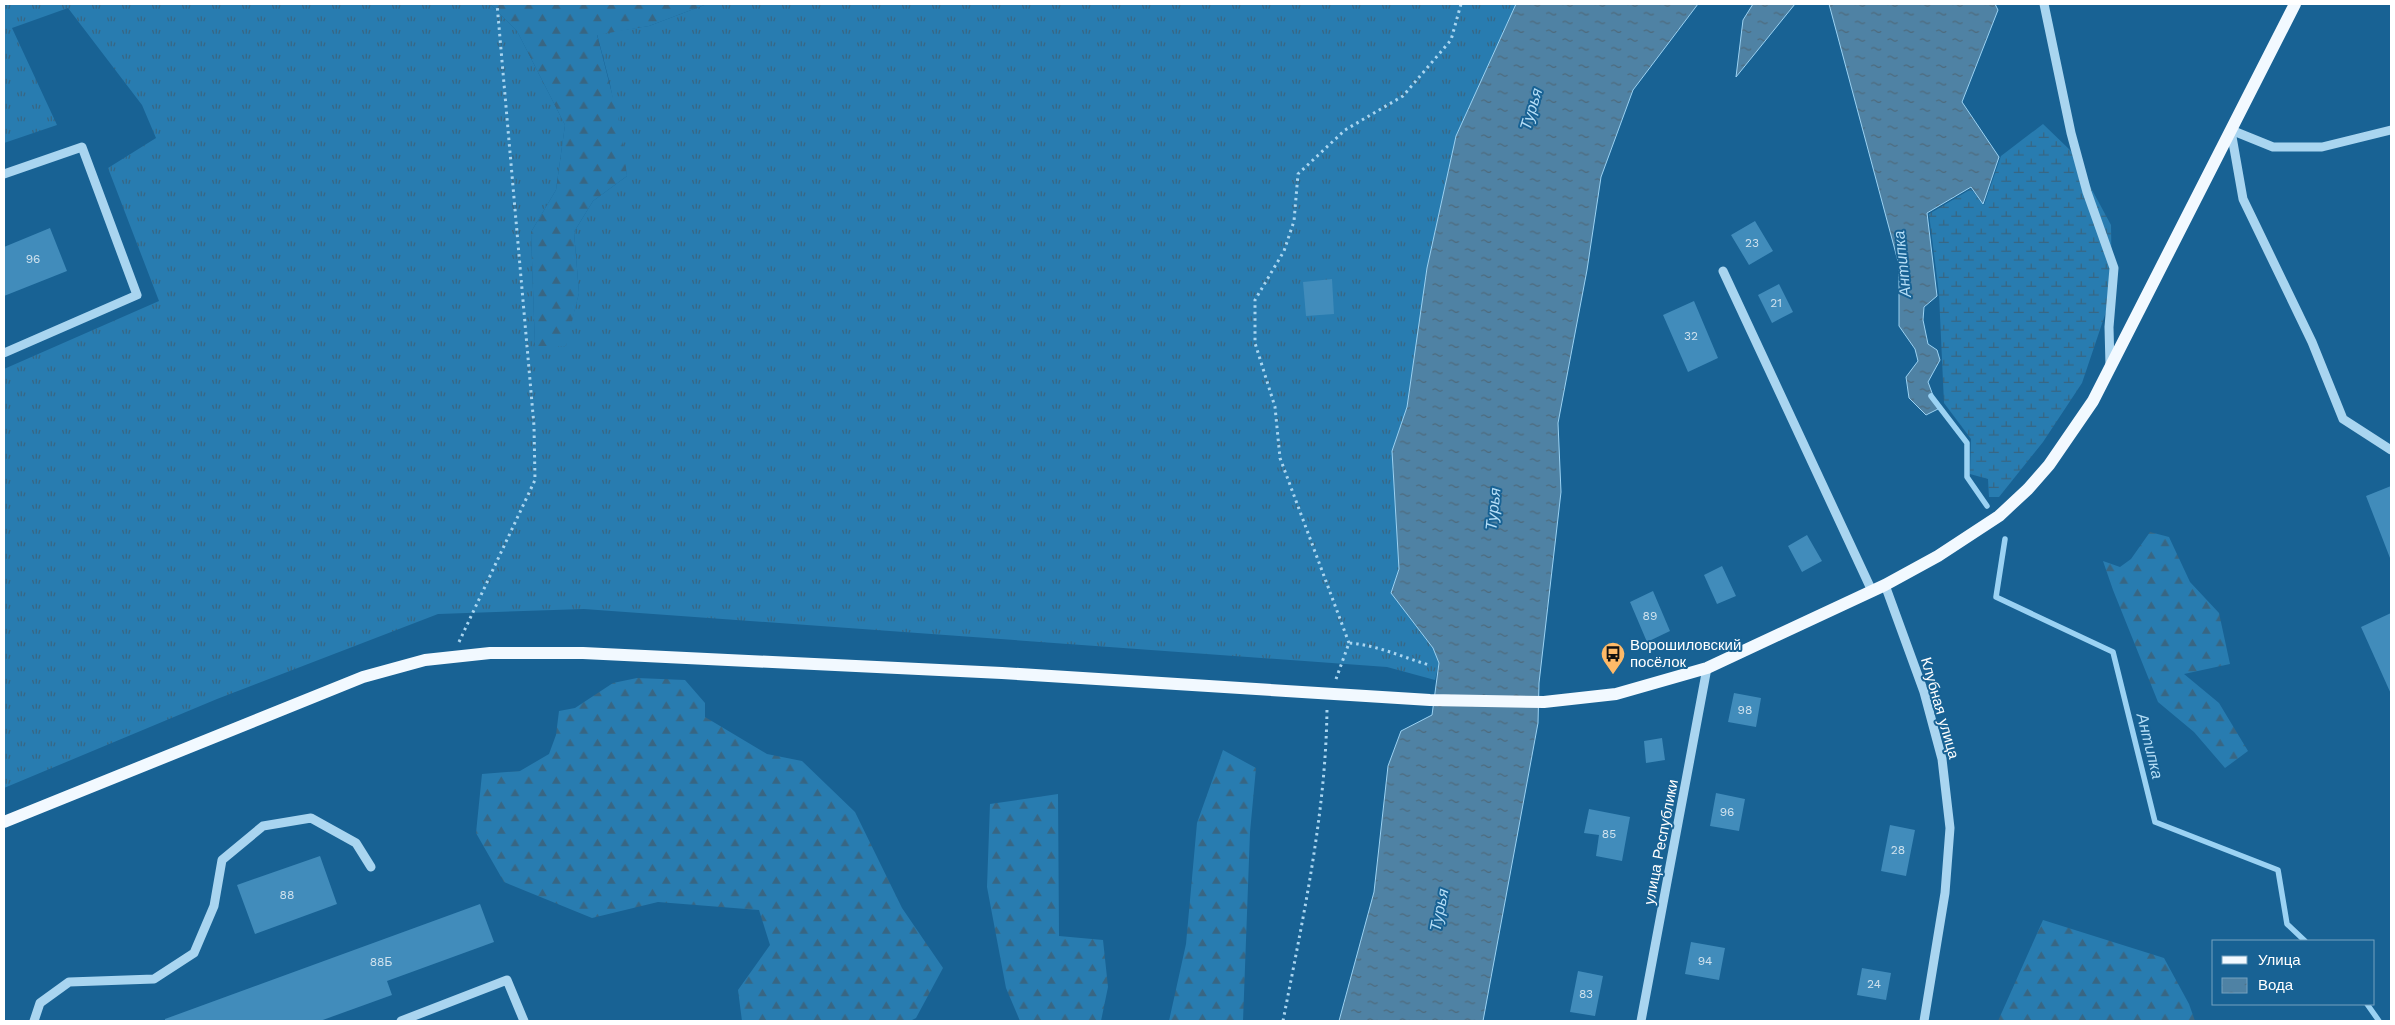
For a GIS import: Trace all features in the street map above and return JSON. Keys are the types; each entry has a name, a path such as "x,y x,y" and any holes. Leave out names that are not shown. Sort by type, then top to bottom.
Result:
{"main road":[{"path":"4,822 362,677 425,660 490,653 583,653 1002,673 1430,700 1544,702 1616,694 1707,668 1885,585 1938,556 1991,521 2028,489 2050,465 2093,401 2295,4"}],"street":[{"path":"2044,4 2087,192 2114,268 2109,327 2110,369"},
{"path":"2231,130 2273,147 2322,147 2391,130"},
{"path":"2231,130 2243,199 2312,342 2343,419 2391,450"},
{"path":"4,174 82,147 136,295 4,353"},
{"path":"1723,271 1872,591"},
{"name":"Клубная улица","path":"1885,585 1924,692 1942,759 1950,828 1946,893 1924,1021"},
{"name":"улица Республики","path":"1641,1021 1707,668"},
{"path":"34,1021 40,1003 69,982 154,979 194,952 214,906 222,860 263,826 311,818 356,844 371,867"},
{"path":"401,1021 507,980 524,1021"}],"path":[{"path":"452,657 535,480 534,426 497,4"},
{"path":"1283,1021 1320,807 1327,751 1328,694 1338,676 1349,643 1280,458 1275,407 1255,343 1255,300 1284,252 1294,221 1298,174 1345,130 1403,96 1451,40 1461,4"},
{"path":"1349,643 1371,644 1404,658 1430,665"}],"green space":[{"path":"4,4 490,4 517,31 565,125 556,190 531,232 535,346 565,346 579,293 574,232 593,201 627,176 610,84 597,34 649,26 707,4 1516,4 1456,136 1427,268 1407,407 1392,451 1399,569 1391,593 1433,648 1439,663 1435,680 1387,667 584,609 438,614 217,699 4,788 4,369 159,301 108,168 156,138 142,105 68,8 12,28 57,125 4,143"},
{"path":"490,4 707,4 649,26 597,35 622,133 627,176 593,201 574,232 579,293 566,346 535,346 531,232 556,190 565,125 517,31"},
{"path":"2043,124 2071,151 2111,225 2112,294 2082,383 2043,442 1999,497 1989,497 1988,479 1970,474 1971,439 1944,403 1939,294 1929,214 1971,189 1984,205 2001,156"},
{"path":"2150,532 2169,537 2190,582 2219,613 2230,664 2184,674 2219,703 2248,751 2225,768 2194,732 2158,702 2103,561 2120,567 2131,559"},
{"path":"637,678 685,680 705,703 705,717 767,754 802,761 855,812 902,908 943,968 916,1018 910,1021 742,1021 738,990 770,945 759,910 658,902 592,918 504,882 476,833 482,774 520,771 549,754 556,735 559,711 575,708 613,683"},
{"path":"1223,750 1256,768 1250,832 1243,1021 1169,1021 1186,944 1197,823"},
{"path":"1058,794 1059,936 1103,940 1108,987 1101,1021 1020,1021 1006,988 987,887 990,804"},
{"path":"2043,920 2164,958 2189,1004 2195,1021 1998,1021"}],"water":[{"name":"Турья","path":"1516,4 1698,4 1633,90 1601,177 1587,270 1558,423 1561,492 1539,683 1538,723 1483,1021 1339,1021 1374,892 1388,766 1401,731 1432,715 1439,663 1433,648 1391,593 1399,569 1392,451 1407,407 1427,268 1456,136"},
{"path":"1753,4 1795,4 1736,77 1743,20"},
{"path":"1829,4 1995,4 1998,10 1962,102 1999,157 1983,204 1971,187 1927,213 1937,296 1924,307 1923,320 1928,344 1937,350 1940,360 1928,382 1938,409 1926,415 1909,398 1906,377 1918,361 1915,349 1899,326 1899,265"}],"building":[{"path":"1755,221 1773,251 1749,265 1731,235"},
{"path":"50,228 67,271 4,296 4,247"},
{"path":"1332,279 1334,314 1306,316 1303,282"},
{"path":"1779,284 1793,312 1772,323 1758,295"},
{"path":"1694,301 1718,358 1688,372 1663,315"},
{"path":"2391,486 2391,557 2390,558 2366,496"},
{"path":"1807,535 1822,561 1802,572 1788,546"},
{"path":"1722,566 1736,596 1717,604 1704,575"},
{"path":"1653,591 1670,631 1647,642 1630,602"},
{"path":"2391,613 2391,694 2361,627"},
{"path":"1734,693 1761,698 1756,727 1728,722"},
{"path":"1662,738 1665,760 1646,763 1644,741"},
{"path":"1716,793 1745,799 1739,831 1710,826"},
{"path":"1589,809 1630,817 1622,861 1596,856 1599,835 1584,833"},
{"path":"1890,825 1915,830 1906,876 1881,871"},
{"path":"320,856 337,904 255,934 237,885"},
{"path":"480,904 494,942 387,981 392,995 320,1021 165,1021 165,1019"},
{"path":"1691,942 1725,948 1719,980 1685,974"},
{"path":"1862,968 1891,973 1886,1000 1857,995"},
{"path":"1578,971 1603,976 1595,1016 1570,1012"}],"waterway":[{"name":"Антипка","path":"1931,396 1967,443 1967,477 1987,506"},
{"name":"Антипка","path":"2005,539 1996,597 2113,652 2155,822 2278,870 2287,924 2304,940"},
{"name":"Антипка","path":"2368,1005 2379,1021"}],"place":[{"name":"Ворошиловский посёлок","path":"1613,675"}]}
